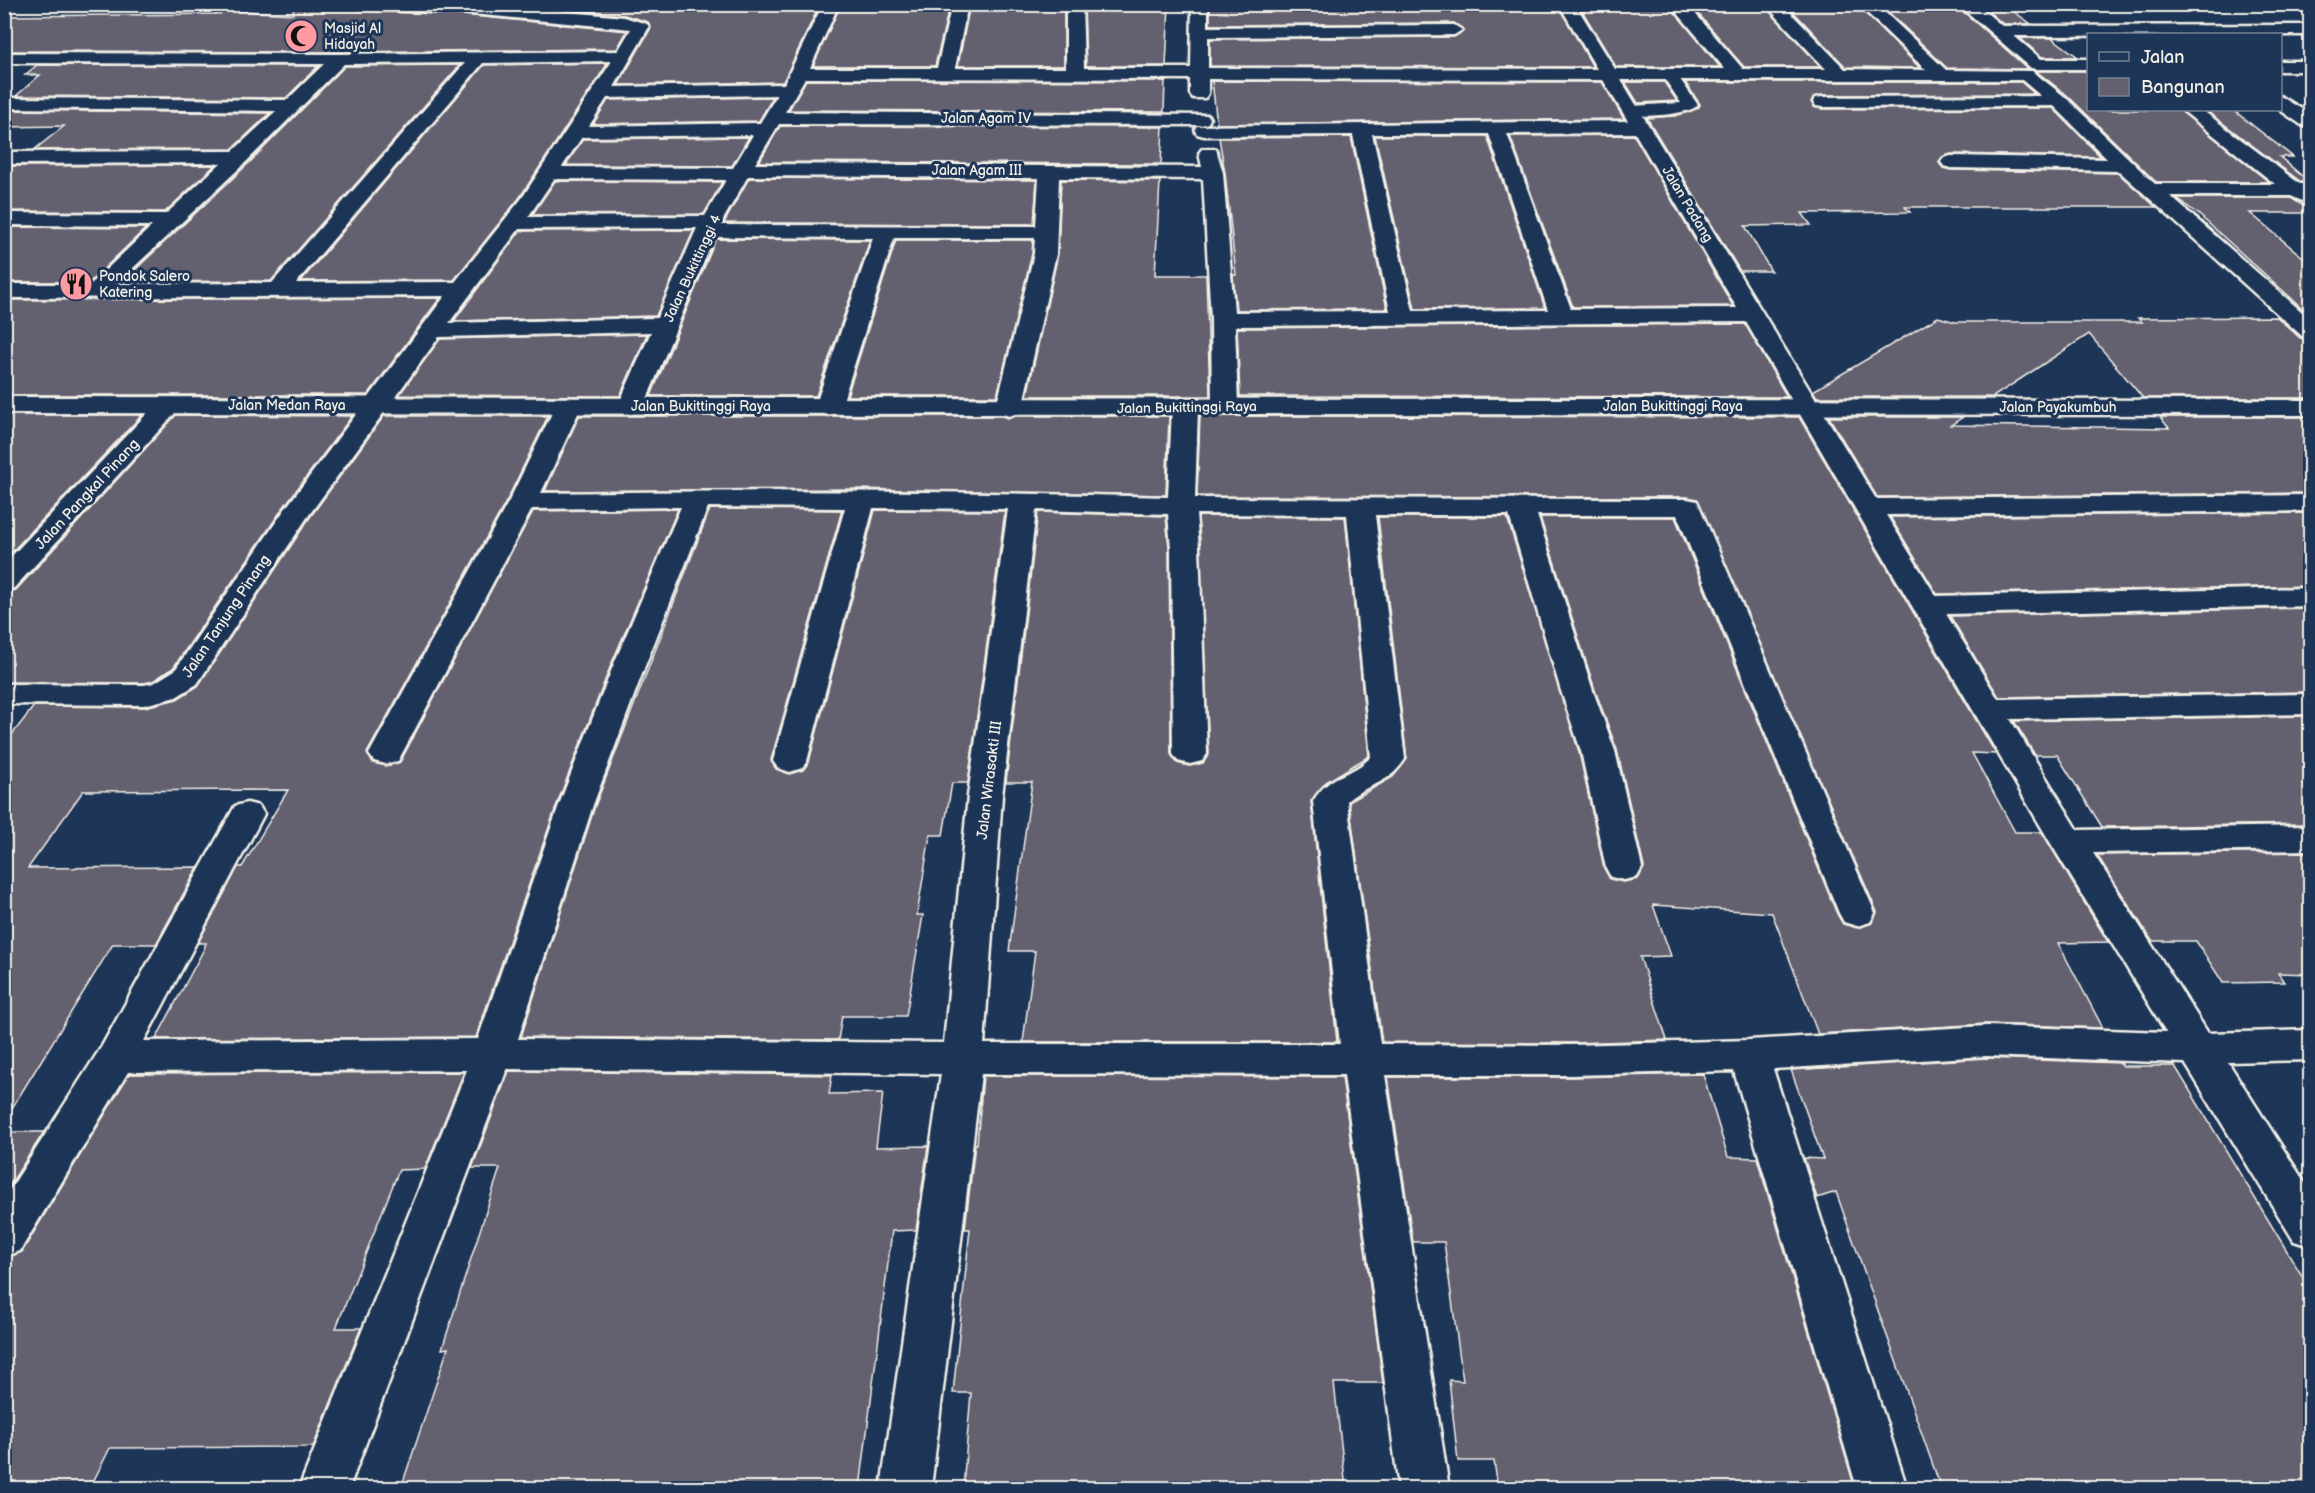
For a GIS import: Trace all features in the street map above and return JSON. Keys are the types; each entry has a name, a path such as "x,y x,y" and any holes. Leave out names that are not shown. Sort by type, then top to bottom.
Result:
{"street":[{"path":"361,4 466,7 532,14 548,4"},
{"name":"Jalan Bukittinggi 4","path":"631,406 708,227 794,81 831,4"},
{"path":"945,72 960,4"},
{"path":"1074,4 1075,72"},
{"path":"1200,4 1201,74 1198,102 1213,173 1223,319 1225,406"},
{"name":"Jalan Padang","path":"1567,4 2068,842 2200,1048 2310,1228"},
{"path":"1678,4 1739,75"},
{"path":"1773,4 1840,75"},
{"path":"1866,4 1942,75"},
{"path":"1966,4 2000,31 2059,101 2123,165 2310,331"},
{"path":"2260,11 2290,30"},
{"path":"1447,13 1475,75"},
{"name":"Jalan Tanjung Pinang","path":"4,694 144,695 165,690 186,677 295,515 461,289 513,223 573,132 602,93 640,26 532,14"},
{"path":"1201,32 1454,30"},
{"path":"2000,31 2310,30"},
{"path":"4,58 339,59 624,56"},
{"path":"279,289 478,58"},
{"path":"96,291 170,220 240,158 339,59"},
{"path":"602,93 945,72 1942,75 2087,64"},
{"path":"2282,66 2310,66"},
{"path":"1822,102 2059,101"},
{"path":"2282,101 2310,122"},
{"path":"4,103 293,106"},
{"path":"2192,111 2305,194"},
{"name":"Jalan Agam IV","path":"573,132 769,124 1203,124 1361,129 1496,128 1637,119"},
{"path":"1496,128 1562,316"},
{"path":"1361,129 1403,318"},
{"path":"4,158 240,158"},
{"path":"1951,162 2123,165"},
{"path":"1009,408 1045,254 1044,232 1049,171"},
{"name":"Jalan Agam III","path":"547,173 1049,171 1213,173"},
{"path":"2150,190 2305,194"},
{"path":"4,219 170,220"},
{"path":"513,223 1044,232"},
{"path":"828,407 886,231"},
{"path":"4,291 461,289"},
{"path":"1223,319 1754,315"},
{"path":"433,330 665,326"},
{"name":"Jalan Medan Raya","path":"4,405 569,405"},
{"path":"386,754 523,501 569,405"},
{"name":"Jalan Bukittinggi Raya","path":"569,405 1009,408 1806,406"},
{"name":"Jalan Pangkal Pinang","path":"4,582 18,553 168,406"},
{"name":"Jalan Payakumbuh","path":"1806,406 2310,408"},
{"path":"1185,408 1181,506 1185,560 1190,754"},
{"path":"523,501 698,499 1023,501 1181,506 1687,507 1857,913"},
{"path":"324,1488 493,1054 576,805 629,666 698,499"},
{"path":"790,761 861,501"},
{"name":"Jalan Wirasakti III","path":"906,1488 963,1059 986,796 1023,501"},
{"path":"1868,507 2310,503"},
{"path":"1360,506 1388,759 1381,770 1339,789 1330,801 1362,1058 1424,1488"},
{"path":"1521,508 1577,691 1598,751 1624,868"},
{"path":"1927,605 2310,597"},
{"path":"1989,709 2310,704"},
{"path":"4,1238 116,1057 247,814"},
{"path":"2068,842 2310,838"},
{"path":"116,1057 493,1054 963,1059 1571,1060 1749,1055 1986,1041 2200,1048 2310,1045"},
{"path":"1749,1055 1882,1488"}],"lane":[{"path":"1637,119 1689,106 1690,102 1670,75"}],"building":[{"path":"294,4 351,4 361,11 462,15 627,31 617,49 339,52 4,51 4,16 220,14 228,10 293,14"},
{"path":"508,4 820,4 783,82 618,85 651,28 648,22 624,15"},
{"path":"841,4 950,4 935,66 813,66"},
{"path":"970,4 1064,4 1064,66 958,66"},
{"path":"1084,4 1169,4 1166,66 1086,66"},
{"path":"1210,4 1557,4 1593,67 1210,66 1210,39 1454,37 1464,31 1454,23 1210,25"},
{"path":"1578,4 1668,4 1720,67 1616,67"},
{"path":"1690,4 1763,4 1821,67 1744,67"},
{"path":"1786,4 1856,4 1920,68 1846,67"},
{"path":"1880,4 1957,6 2028,69 1947,68"},
{"path":"1982,6 2006,6 2031,24 2003,24"},
{"path":"2020,38 2052,38 2078,57 2042,57"},
{"path":"608,63 520,197 454,280 301,281 484,65"},
{"path":"37,65 318,66 286,98 16,96 40,75 25,75"},
{"path":"460,65 271,281 122,282 249,163 345,66"},
{"path":"2036,71 2087,71 2087,111 2181,111 2269,182 2156,182 2067,95"},
{"path":"806,80 1165,81 1164,112 789,110"},
{"path":"1212,81 1602,82 1624,119 1217,124"},
{"path":"1625,82 1664,82 1677,101 1638,103"},
{"path":"1685,82 2021,82 2035,94 1822,95 1814,97 1811,102 1814,107 1822,109 2053,108 2101,157 1951,154 1942,157 1939,163 1943,168 1951,170 2118,173 2156,207 1905,207 1910,212 1802,213 1811,225 1745,226 1771,271 1740,271 1647,118 1675,116 1699,107 1700,104"},
{"path":"773,97 759,121 593,124 608,100"},
{"path":"4,110 270,113 232,149 34,150 64,126 4,127"},
{"path":"2206,111 2234,111 2293,157 2280,157 2309,182 2301,182"},
{"path":"780,126 1163,127 1161,164 759,162"},
{"path":"1634,135 1733,306 1573,307 1510,136"},
{"path":"1375,136 1487,136 1545,308 1415,309"},
{"path":"749,137 732,166 566,165 583,139"},
{"path":"1351,137 1387,309 1236,310 1233,275 1236,275 1219,138"},
{"path":"215,165 165,212 4,211 4,173 13,166"},
{"path":"749,178 1037,180 1034,224 724,223"},
{"path":"1061,180 1160,181 1155,275 1206,275 1210,396 1027,396 1058,254"},
{"path":"555,181 722,182 704,214 532,215"},
{"path":"2176,198 2291,198 2310,210 2310,213 2250,213 2310,263 2310,315 2198,214"},
{"path":"4,227 146,228 90,282 4,282"},
{"path":"694,230 656,316 454,321 520,231"},
{"path":"716,239 870,240 816,396 651,396"},
{"path":"896,240 1033,240 1032,254 997,396 847,396"},
{"path":"440,298 368,395 4,395 4,300"},
{"path":"1938,317 1955,322 2142,322 2138,318 2277,317 2300,338 2310,340 2310,398 2143,398 2089,334 1993,397 1817,397 1813,391"},
{"path":"1745,324 1787,397 1240,396 1237,328"},
{"path":"647,334 620,396 399,395 440,339"},
{"path":"4,415 142,415 4,560"},
{"path":"176,415 352,416 283,508 173,668 153,681 144,683 4,682 4,593 16,590"},
{"path":"384,416 548,416 507,500 367,753 373,763 387,766 400,762 533,511 678,509 611,665 557,804 476,1037 156,1039 204,949 206,943 198,943 238,867 242,867 288,790 83,791 28,868 198,867 156,944 113,944 4,1121 4,745 34,706 145,707 177,699 198,686 308,520"},
{"path":"579,416 1002,416 1008,418 1016,416 1169,416 1166,495 855,489 545,491"},
{"path":"1200,416 1799,417 1996,754 1972,753 2015,832 2042,832 2108,942 2058,943 2103,1028 1986,1024 1818,1034 1772,913 1653,905 1671,956 1640,957 1667,1040 1571,1043 1382,1042 1349,802 1393,777 1407,759 1378,517 1507,517 1579,752 1604,868 1610,879 1623,882 1638,879 1644,867 1617,750 1595,690 1540,517 1675,517 1837,914 1843,924 1858,928 1872,923 1877,912 1697,499 1687,497 1197,496"},
{"path":"1829,417 1963,417 1951,425 2169,428 2160,417 2310,417 2310,493 1877,497"},
{"path":"710,509 842,510 771,760 776,769 789,774 803,770 809,762 875,510 1005,511 968,783 952,783 943,835 930,835 917,915 923,915 906,1016 842,1016 838,1040 521,1037 595,806"},
{"path":"1038,512 1166,516 1169,548 1171,754 1177,763 1189,766 1203,763 1209,754 1198,516 1345,517 1369,756 1326,782 1311,801 1337,1042 1023,1042 1035,951 1009,951 1032,782 1006,782"},
{"path":"2310,513 2310,586 1937,594 1890,517"},
{"path":"2310,608 2310,692 1999,697 1950,616"},
{"path":"2310,716 2310,824 2102,827 2057,755 2035,755 2014,721"},
{"path":"2310,852 2310,974 2278,973 2284,982 2223,983 2196,941 2152,941 2097,855"},
{"path":"1986,1058 2121,1063 2123,1066 2175,1066 2310,1289 2310,1488 1941,1488 1836,1192 1817,1198 1804,1158 1823,1159 1791,1070"},
{"path":"509,1071 832,1075 829,1094 883,1093 876,1147 928,1146 916,1230 892,1231 860,1488 401,1488 448,1348 442,1349 500,1168 472,1168"},
{"path":"464,1072 425,1169 399,1170 336,1328 361,1328 313,1447 110,1448 90,1488 4,1488 4,1259 22,1252 129,1074"},
{"path":"1703,1074 1728,1157 1757,1158 1855,1488 1498,1488 1494,1461 1458,1461 1449,1380 1463,1381 1444,1242 1413,1242 1388,1077"},
{"path":"983,1076 1342,1077 1383,1383 1334,1383 1346,1488 1250,1488 1249,1483 1165,1486 1165,1488 963,1488 971,1393 953,1393 970,1229 965,1229 975,1144 977,1144"},
{"path":"4,1132 44,1132 4,1194"}],"place":[{"name":"Masjid Al Hidayah","path":"301,36"},
{"name":"Pondok Salero Katering","path":"76,284"}]}
